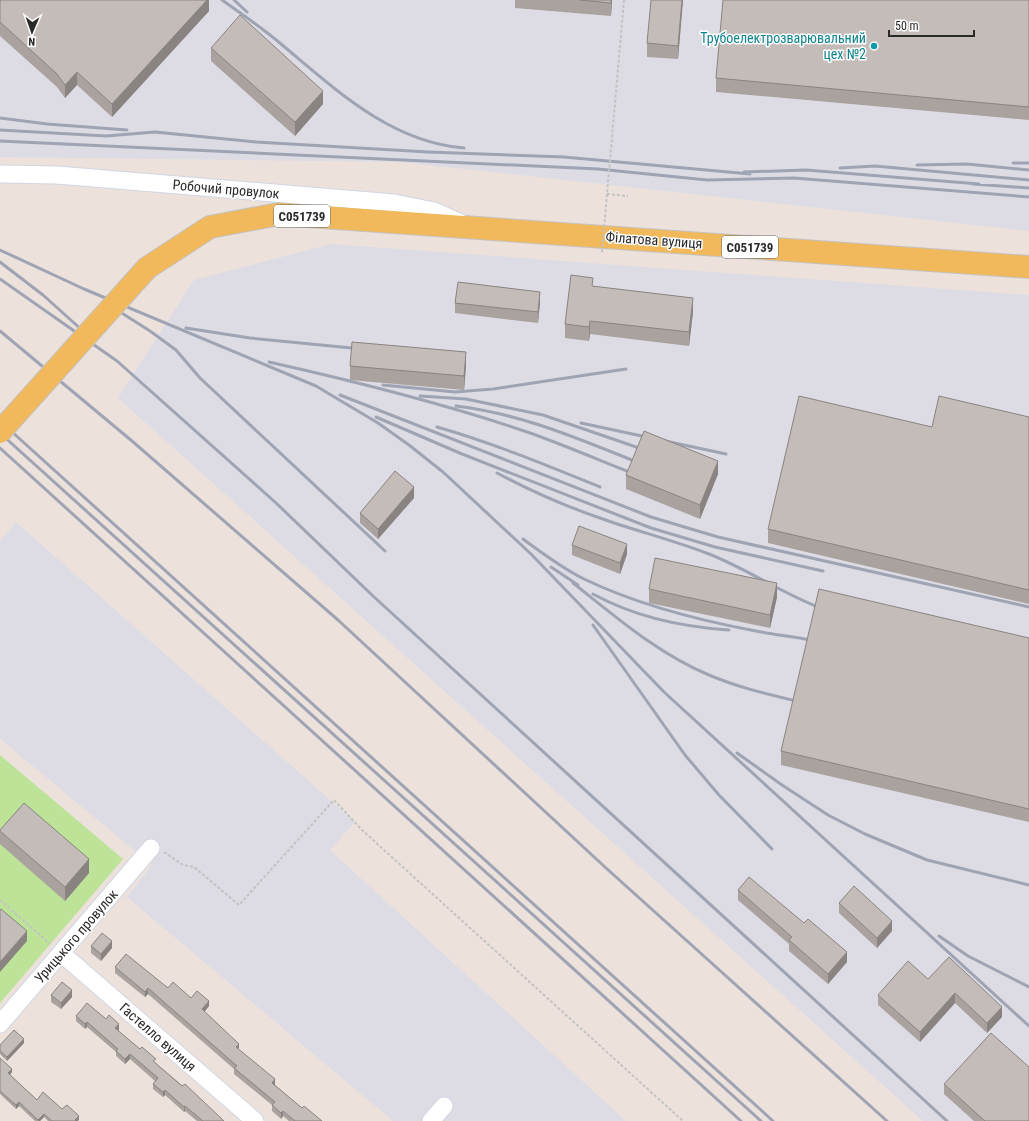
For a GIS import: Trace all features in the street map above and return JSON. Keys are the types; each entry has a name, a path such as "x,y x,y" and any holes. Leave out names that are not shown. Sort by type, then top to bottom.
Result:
{"main road":[{"name":"Філатова вулиця","path":"398,213 471,227 1029,267"},
{"name":"С051739","path":"0,432 147,268 210,227 279,214 398,213"}],"street":[{"name":"Робочий провулок","path":"0,174 57,174 398,213"},
{"name":"Урицького провулок","path":"0,1024 151,848"},
{"name":"Гастелло вулиця","path":"61,953 255,1121"},
{"path":"431,1121 444,1106"}],"path":[{"path":"602,252 624,0"},
{"path":"607,194 628,196"},
{"path":"151,848 166,852 183,865 194,867 239,905 334,800 362,830 683,1121"},
{"path":"0,900 61,953"}],"shaded area":[{"path":"0,0 1029,0 1029,231 400,162 0,157"},
{"path":"331,244 1029,295 1029,1121 923,1121 118,398 194,280"},
{"path":"16,522 355,822 330,850 626,1121 393,1121 127,897 152,865 0,739 0,541"}],"green space":[{"path":"0,755 123,859 0,1003"}],"building":[{"path":"0,0 207,0 112,104 77,72 65,85 57,74 0,22"},
{"path":"580,0 611,0 611,3"},
{"path":"651,0 682,0 678,46 647,43"},
{"name":"Трубоелектрозварювальний цех №2","path":"723,0 1029,0 1029,107 716,78"},
{"path":"240,15 323,91 295,122 211,48"},
{"path":"571,275 593,278 592,286 693,298 689,332 590,321 589,327 565,324"},
{"path":"458,282 540,292 538,312 455,303"},
{"path":"352,342 466,352 464,376 350,366"},
{"path":"799,396 932,427 939,396 1029,417 1029,590 768,529"},
{"path":"644,431 718,461 700,505 626,475"},
{"path":"395,471 414,487 378,529 360,513"},
{"path":"579,526 627,544 620,563 572,545"},
{"path":"655,558 777,583 770,615 649,589"},
{"path":"819,589 1029,638 1029,809 781,751"},
{"path":"24,803 89,859 65,887 0,831"},
{"path":"749,877 804,923 808,919 847,952 828,974 789,940 792,937 738,890"},
{"path":"854,886 892,921 877,938 839,903"},
{"path":"1,909 27,931 0,962 0,910"},
{"path":"102,933 112,941 101,954 91,946"},
{"path":"126,954 168,988 173,982 191,998 197,991 209,1001 202,1009 239,1044 236,1047 275,1079 272,1083 302,1108 304,1106 322,1121 295,1121 283,1111 281,1113 272,1105 275,1102 234,1068 237,1066 148,988 145,992 115,967"},
{"path":"949,957 1002,1007 987,1023 955,993 920,1032 878,995 908,961 928,979"},
{"path":"62,982 72,990 61,1003 51,995"},
{"path":"87,1003 106,1019 109,1015 119,1024 115,1028 140,1049 142,1047 156,1059 153,1061 182,1086 185,1084 224,1121 203,1121 165,1090 163,1092 153,1084 158,1078 130,1054 125,1059 116,1051 118,1049 87,1022 85,1024 76,1016"},
{"path":"14,1030 24,1039 7,1057 0,1051 0,1045"},
{"path":"991,1033 1029,1067 1029,1121 985,1121 944,1084"},
{"path":"0,1058 12,1069 8,1073 37,1100 43,1092 62,1109 67,1105 79,1116 75,1120 76,1121 52,1121 44,1114 38,1120 19,1102 16,1105 0,1091"}],"railway":[{"path":"222,0 267,32 343,95 365,111 412,136 437,144 464,148"},
{"path":"234,0 247,12"},
{"path":"0,118 47,124 127,130"},
{"path":"0,130 106,136 155,132 256,142 428,152 564,157 750,174"},
{"path":"0,141 598,169 707,180 794,178 1029,197"},
{"path":"1013,163 1029,163"},
{"path":"917,165 967,164 1029,170"},
{"path":"840,168 875,166 1029,180"},
{"path":"744,172 806,170 979,184"},
{"path":"973,184 1029,188"},
{"path":"0,250 84,289 316,386 378,423 409,445 443,472 531,554 664,692 1029,1026"},
{"path":"0,262 43,295 83,331"},
{"path":"0,279 117,361 275,502 373,596 947,1121"},
{"path":"106,303 150,331 176,350 200,378 385,551"},
{"path":"186,328 250,338 362,349"},
{"path":"0,331 132,441 338,620 606,868 887,1121"},
{"path":"269,362 336,377 435,403 501,423 570,448 632,473"},
{"path":"383,385 455,392 493,389 626,369"},
{"path":"340,395 651,517 718,537 1029,607"},
{"path":"420,396 466,399 543,415 642,449"},
{"path":"456,406 504,415 526,421 637,462"},
{"path":"376,417 462,454 651,528 715,547 823,571"},
{"path":"0,421 773,1121"},
{"path":"581,423 726,454"},
{"path":"437,427 499,447 600,487"},
{"path":"0,433 761,1121"},
{"path":"0,448 741,1121"},
{"path":"497,473 534,492 574,508 614,523 709,554 737,566 818,607"},
{"path":"523,539 576,575 625,597 690,617 810,640"},
{"path":"551,567 578,585"},
{"path":"573,583 638,634 690,666 730,683 796,701"},
{"path":"593,594 625,609 659,620 711,629 729,630"},
{"path":"593,625 685,755 719,795 772,849"},
{"path":"737,753 828,815 865,834 927,860 1029,885"},
{"path":"939,936 968,956 1029,987"}],"place":[{"name":"Трубоелектрозварювальний цех №2","path":"874,46"}]}
